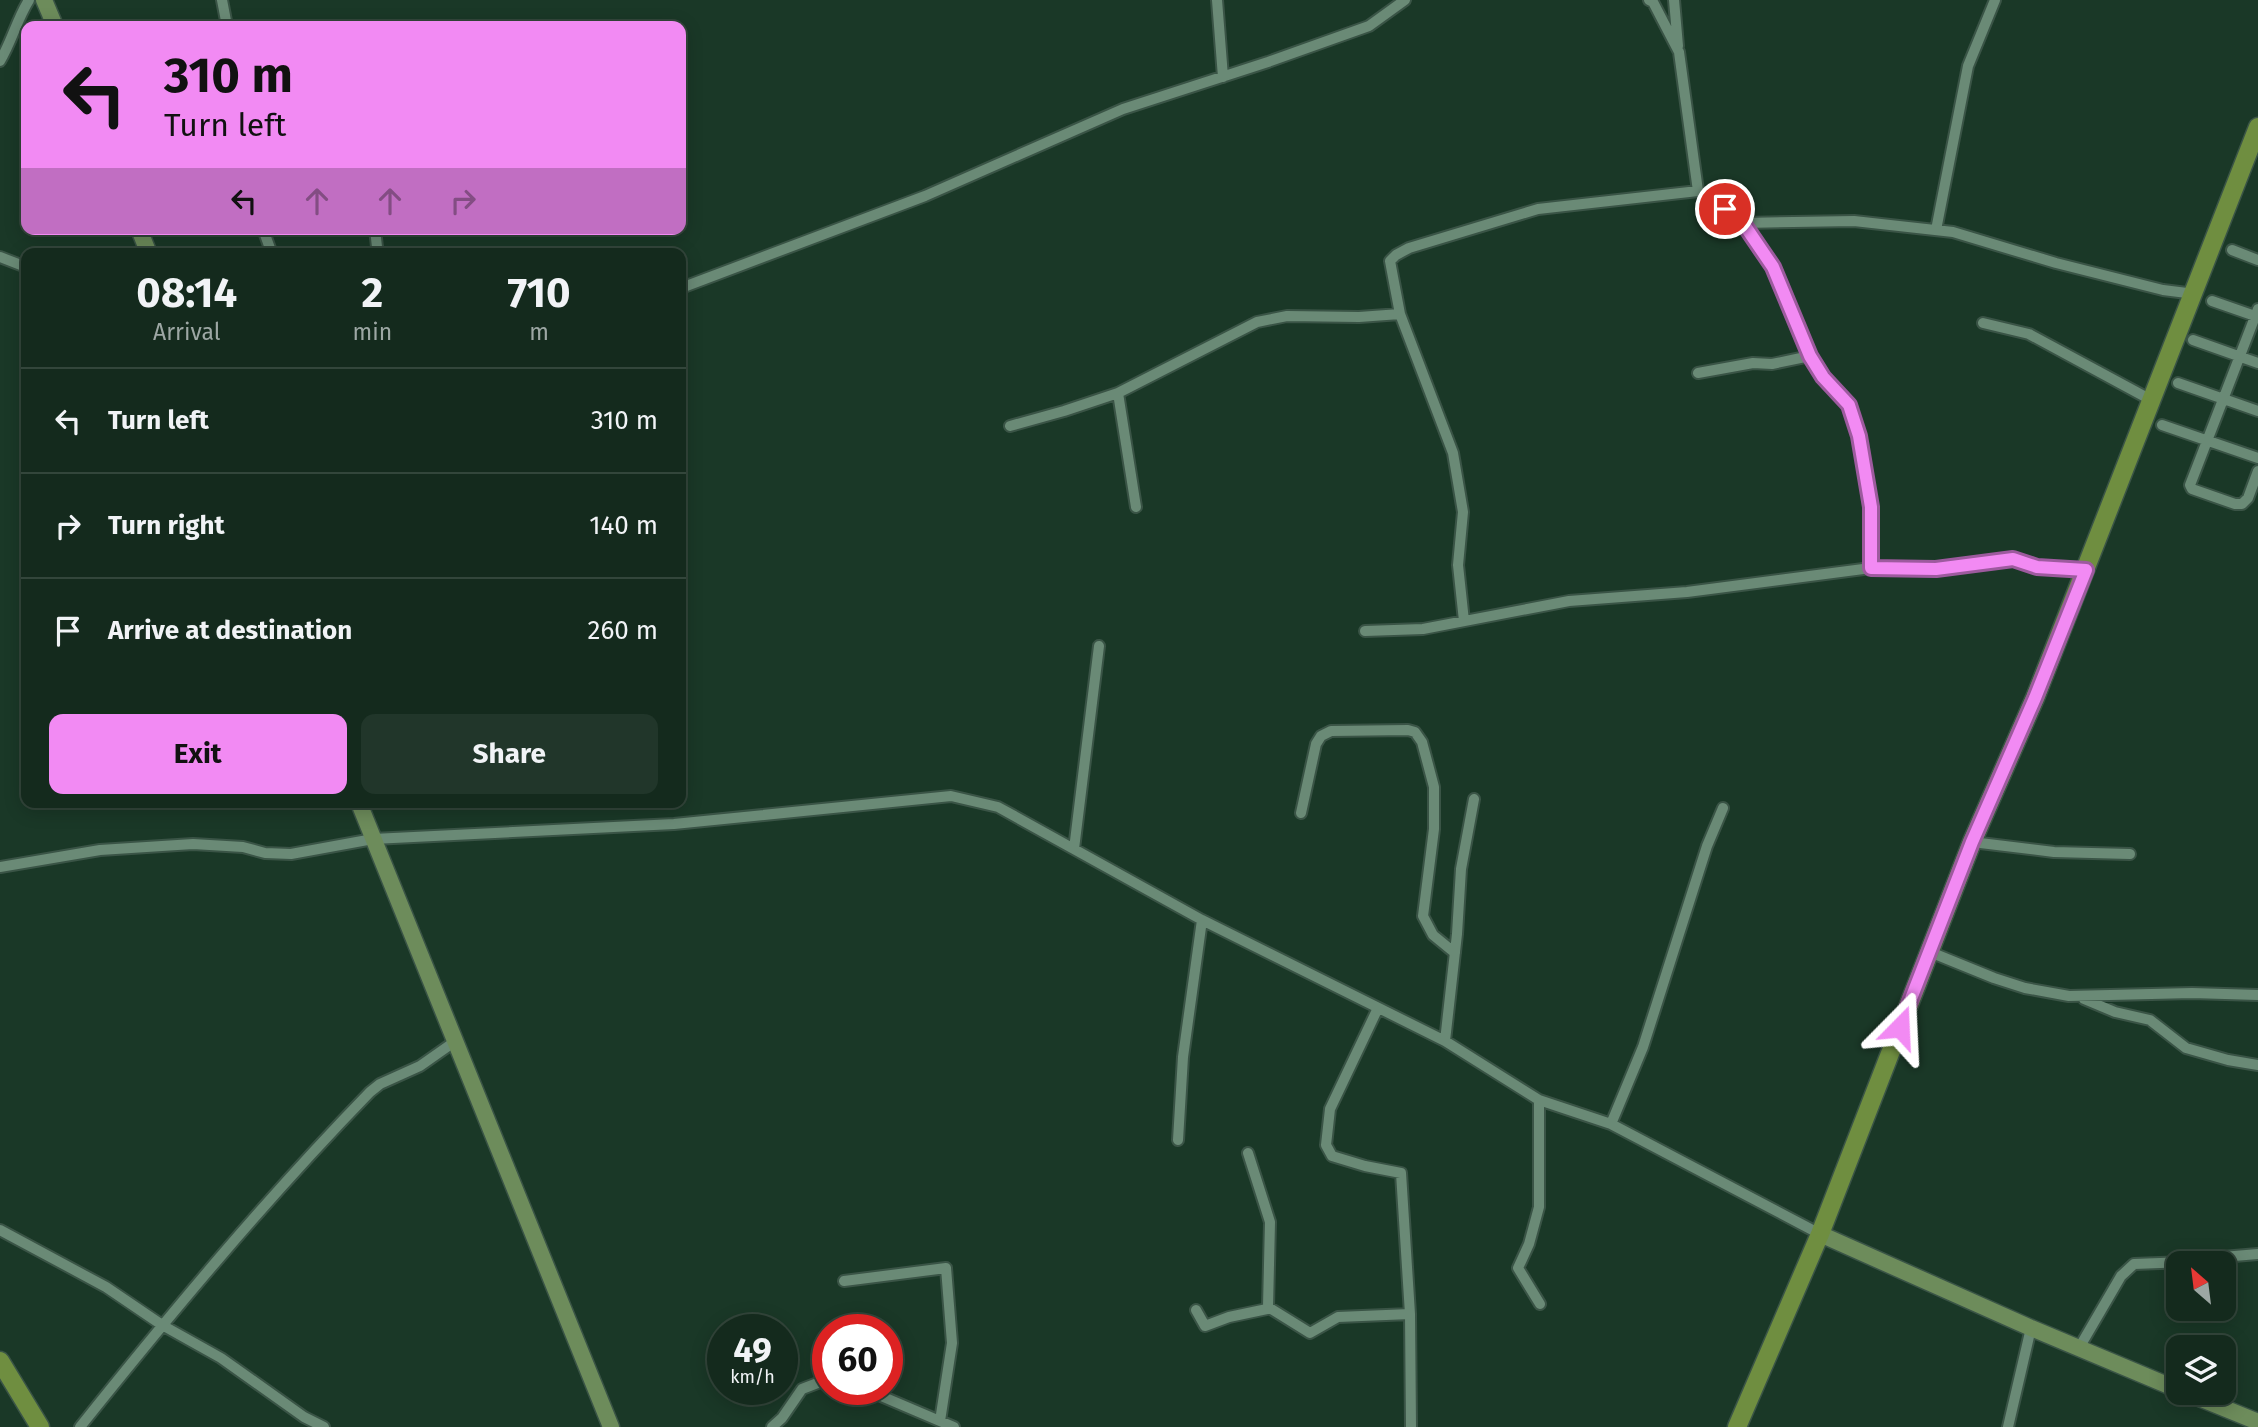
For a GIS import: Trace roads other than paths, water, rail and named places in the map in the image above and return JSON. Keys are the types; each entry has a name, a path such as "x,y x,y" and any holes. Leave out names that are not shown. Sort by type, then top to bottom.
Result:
{"main road":[{"path":"44,0 53,21"},
{"path":"1737,1427 1820,1234 1972,842 2035,698 2258,127"},
{"path":"361,808 611,1427"},
{"path":"1820,1234 2166,1385"},
{"path":"0,1361 40,1427"},
{"path":"2216,1405 2258,1422"}],"street":[{"path":"0,61 10,43 20,14 29,0"},
{"path":"222,0 226,21"},
{"path":"1217,0 1223,76"},
{"path":"686,286 925,196 1122,109 1369,26 1405,0"},
{"path":"1650,0 1679,52"},
{"path":"1674,0 1698,191"},
{"path":"1936,230 1968,66 1995,0"},
{"path":"1464,621 1458,565 1463,512 1452,453 1401,314 1390,261 1409,248 1538,209 1698,191 1707,194 1743,223 1773,267 1810,356 1823,377 1849,405 1859,436 1871,507 1871,568"},
{"path":"1743,223 1854,221 1954,232 2056,263 2163,290 2195,294"},
{"path":"2232,250 2258,260"},
{"path":"2,256 21,265"},
{"path":"2212,301 2257,314 2191,479 2192,489 2242,504 2248,498 2258,471"},
{"path":"1010,426 1118,393 1257,322 1287,316 1359,317 1401,314"},
{"path":"1983,323 2029,334 2152,401"},
{"path":"2193,340 2258,363"},
{"path":"1698,373 1753,363 1772,364 1810,356"},
{"path":"2178,383 2258,411"},
{"path":"1118,393 1136,507"},
{"path":"2162,425 2258,458"},
{"path":"1365,631 1423,629 1569,601 1687,592 1871,568 1936,569 2013,559 2037,567 2086,570"},
{"path":"1074,849 1099,646"},
{"path":"1301,813 1316,744 1321,736 1331,731 1415,732 1422,742 1434,787 1434,829 1423,916 1433,935 1455,953"},
{"path":"0,867 100,850 193,844 291,854 373,839 674,824 951,796 998,807 1202,920 1445,1041 1539,1100 1611,1124 1820,1234"},
{"path":"1445,1041 1461,869 1474,799"},
{"path":"1611,1124 1643,1047 1694,885 1723,808"},
{"path":"1972,842 2054,852 2130,854"},
{"path":"1178,1140 1183,1057 1202,920"},
{"path":"1930,952 2015,985 2078,996 2192,993 2258,995"},
{"path":"2078,996 2115,1012 2150,1020 2186,1048 2258,1065"},
{"path":"1378,1008 1330,1109 1326,1145 1332,1156 1401,1173 1410,1314 1411,1427"},
{"path":"80,1427 162,1325 370,1091 420,1066 457,1041"},
{"path":"1539,1100 1539,1207 1529,1244 1518,1268 1541,1304"},
{"path":"1248,1153 1270,1222 1268,1307"},
{"path":"0,1230 106,1287 162,1325 221,1358 324,1427"},
{"path":"2079,1348 2121,1276 2134,1264 2186,1262 2258,1254"},
{"path":"844,1282 946,1268 952,1343 940,1421"},
{"path":"1268,1307 1310,1333 1338,1317 1410,1314"},
{"path":"1196,1310 1205,1326 1268,1307"},
{"path":"2008,1427 2031,1328"},
{"path":"772,1427 802,1390 812,1385"},
{"path":"902,1405 954,1427"}]}
